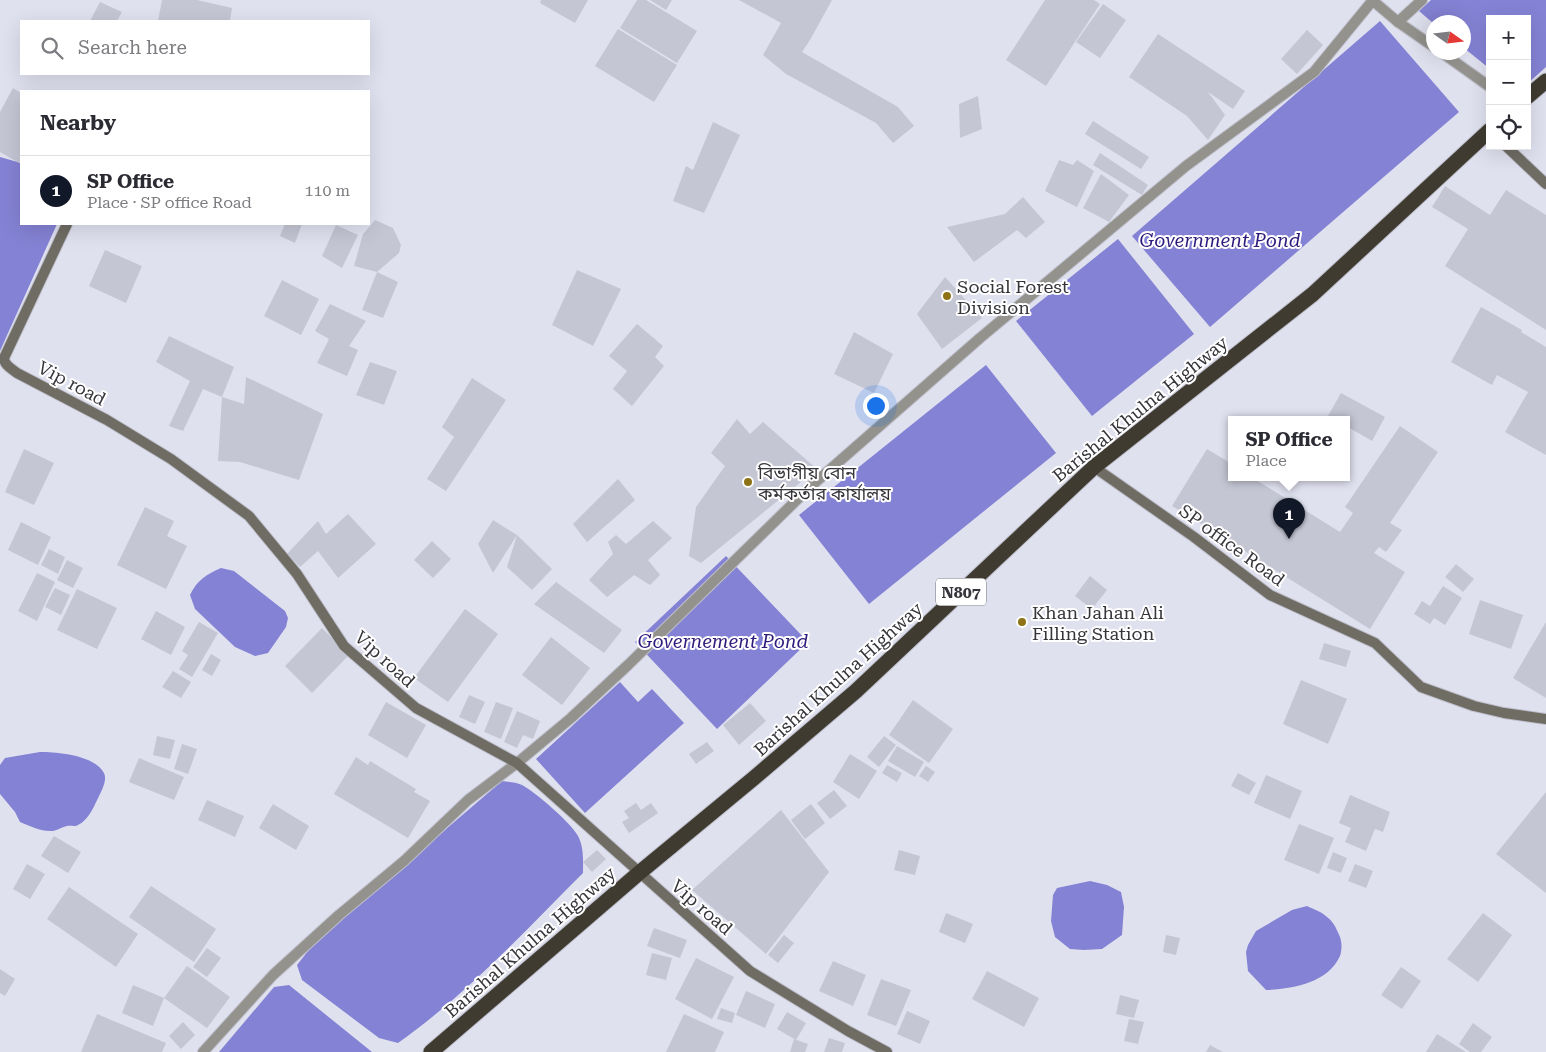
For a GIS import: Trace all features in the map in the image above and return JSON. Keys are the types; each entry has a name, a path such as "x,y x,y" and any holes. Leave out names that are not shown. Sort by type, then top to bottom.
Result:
{"highway":[{"path":"1531,94 1546,81"},
{"name":"Barishal Khulna Highway","path":"431,1052 639,873 856,691 1094,467 1313,294 1486,134"}],"street":[{"path":"203,1052 273,975 331,922 404,861 468,800 517,763 571,718 628,665 810,487 980,338 1186,166 1314,72 1372,0 1398,22 1426,41"},
{"path":"1398,22 1422,0"},
{"path":"1452,60 1486,84"},
{"path":"1510,150 1546,184"},
{"name":"Vip road","path":"68,225 20,322 4,361 17,373 107,420 171,459 249,516 297,574 344,646 416,708 517,763 750,972 848,1031 887,1052"},
{"name":"SP office Road","path":"1094,467 1270,595 1376,644 1421,687 1474,706 1546,720"}],"water":[{"path":"1431,0 1546,0 1546,67 1531,80 1531,15 1486,15 1486,66 1471,54 1471,15 1426,15 1426,17 1419,11"},
{"name":"Government Pond","path":"1380,21 1459,112 1210,327 1132,236"},
{"path":"0,157 20,163 20,225 57,225 0,351"},
{"name":"Government Pond","path":"1118,239 1194,334 1092,416 1016,321"},
{"path":"986,365 1056,453 869,604 799,515"},
{"name":"Governement Pond","path":"726,556 808,642 717,729 635,642"},
{"path":"221,568 234,571 285,611 288,618 286,627 268,653 255,656 235,647 195,609 190,595 196,585 203,578"},
{"path":"620,682 638,702 652,689 684,723 585,813 536,759"},
{"path":"40,752 66,754 84,758 99,767 104,773 105,778 101,792 94,807 82,823 53,831 32,827 20,822 15,812 0,794 0,765 5,758"},
{"path":"502,781 517,783 528,788 570,825 581,842 583,873 494,962 448,1004 398,1043 379,1038 302,980 297,965 333,926"},
{"path":"1090,881 1107,885 1121,892 1124,907 1122,935 1102,949 1070,949 1055,937 1051,921 1053,895 1057,888"},
{"path":"1307,906 1323,914 1333,924 1341,939 1340,956 1327,973 1308,983 1266,990 1248,971 1246,952 1248,945 1256,931 1292,910"},
{"path":"289,985 372,1052 219,1052 274,987"}],"building":[{"path":"162,0 197,0 232,8 230,20 158,20"},
{"path":"541,0 588,0 575,23 540,3"},
{"path":"637,0 646,0 697,31 677,63 620,28"},
{"path":"650,0 672,0 666,10"},
{"path":"739,0 832,0 802,52 898,107 914,126 893,143 876,123 786,74 763,55 781,23"},
{"path":"1045,0 1094,0 1100,4 1046,86 1006,60"},
{"path":"100,2 122,12 118,20 91,20"},
{"path":"1103,4 1126,20 1100,58 1076,42"},
{"path":"618,29 677,65 654,102 595,66"},
{"path":"1307,30 1323,45 1297,74 1281,59"},
{"path":"1158,34 1245,91 1233,109 1208,92 1225,115 1208,140 1187,116 1129,77"},
{"path":"13,88 20,92 20,163 0,152 0,112"},
{"path":"978,96 982,129 960,138 959,104"},
{"path":"1093,121 1149,157 1141,169 1085,134"},
{"path":"713,122 740,135 704,213 673,201 686,166 693,170"},
{"path":"1100,153 1148,185 1142,195 1093,165"},
{"path":"1059,160 1073,165 1077,160 1094,171 1077,207 1045,191"},
{"path":"1101,174 1129,195 1109,222 1083,208"},
{"path":"1445,186 1490,215 1506,190 1546,215 1546,330 1445,266 1468,229 1432,207"},
{"path":"1023,197 1045,222 1026,238 1017,230 974,262 947,227 1005,214"},
{"path":"375,220 393,228 401,245 399,253 377,272 354,266 363,234"},
{"path":"285,225 302,225 295,243 280,236"},
{"path":"336,225 358,235 342,268 322,256"},
{"path":"105,250 142,266 126,303 89,286"},
{"path":"577,270 621,289 593,346 552,325"},
{"path":"377,272 398,282 383,318 362,310"},
{"name":"Social Forest Division","path":"945,277 982,318 942,349 917,314"},
{"path":"282,280 319,299 301,335 264,316"},
{"path":"330,304 366,321 349,346 358,350 347,376 317,363 329,339 315,331"},
{"path":"1481,307 1522,330 1521,332 1546,347 1546,455 1505,432 1528,392 1497,375 1492,385 1451,362"},
{"path":"637,324 663,346 655,357 664,366 632,406 613,389 627,371 609,356"},
{"path":"854,332 893,354 874,393 834,374"},
{"path":"169,336 234,367 222,397 203,389 183,431 169,426 190,381 156,362"},
{"path":"370,362 397,371 384,405 356,395"},
{"path":"246,377 323,414 299,480 240,462 218,461 222,397 244,404"},
{"path":"472,378 506,400 446,491 427,479 454,437 442,427"},
{"path":"1341,393 1385,417 1372,441 1350,428 1350,416 1328,416"},
{"path":"737,419 750,434 763,422 817,469 701,563 689,556 696,507 725,466 711,453"},
{"path":"1400,426 1438,452 1390,523 1402,530 1386,552 1379,547 1374,553 1405,572 1370,629 1172,506 1207,449 1228,462 1228,481 1258,481 1340,532 1353,513 1345,507"},
{"path":"24,449 54,463 34,505 5,492"},
{"path":"618,479 635,500 587,542 573,524"},
{"path":"145,507 174,521 167,536 187,546 166,589 117,565"},
{"path":"348,514 376,544 338,578 318,551 300,567 287,554 318,521 326,534"},
{"path":"493,520 517,535 493,573 478,544"},
{"path":"653,521 672,538 648,560 660,575 650,585 634,575 607,597 589,580 613,554 608,542 616,535 626,544"},
{"path":"21,522 51,537 38,565 8,550"},
{"path":"517,535 552,569 532,590 507,567"},
{"path":"432,541 451,559 433,578 414,560"},
{"path":"49,549 65,557 58,574 41,565"},
{"path":"67,560 83,568 73,588 57,580"},
{"path":"1456,564 1474,579 1463,592 1445,577"},
{"path":"37,573 55,582 37,621 18,611"},
{"path":"1090,576 1107,590 1092,609 1075,596"},
{"path":"556,582 622,630 604,653 534,604"},
{"path":"1443,586 1462,598 1445,625 1434,618 1430,624 1414,614 1422,601 1430,606"},
{"path":"55,588 70,595 61,615 45,607"},
{"path":"77,589 117,608 97,649 57,630"},
{"path":"1480,600 1523,615 1511,649 1469,634"},
{"path":"465,609 498,634 448,702 414,678"},
{"path":"156,611 185,627 171,655 141,639"},
{"path":"199,622 218,633 192,677 179,669 188,655 182,651"},
{"path":"1546,622 1546,698 1513,678"},
{"path":"322,628 349,655 312,693 285,666"},
{"path":"551,637 590,668 562,705 522,675"},
{"path":"1324,643 1351,651 1346,667 1319,659"},
{"path":"211,654 221,660 212,676 202,670"},
{"path":"173,671 191,682 181,698 162,687"},
{"path":"1301,680 1347,699 1328,744 1283,724"},
{"path":"469,695 485,702 475,724 459,717"},
{"path":"913,700 953,729 929,763 889,735"},
{"path":"386,702 426,725 407,758 368,735"},
{"path":"496,702 513,708 501,739 484,732"},
{"path":"750,703 766,721 739,745 723,725"},
{"path":"517,711 540,721 533,739 523,735 517,748 504,742"},
{"path":"157,736 175,740 170,759 153,755"},
{"path":"884,736 896,745 879,767 867,757"},
{"path":"707,742 714,751 696,764 689,754"},
{"path":"182,744 197,749 188,774 174,769"},
{"path":"897,746 924,762 915,777 888,761"},
{"path":"850,754 877,771 859,799 833,782"},
{"path":"356,757 368,765 370,761 416,789 414,792 430,801 408,838 334,794"},
{"path":"139,758 184,777 174,800 129,782"},
{"path":"887,765 902,773 897,782 882,773"},
{"path":"926,766 935,772 928,782 919,776"},
{"path":"1238,773 1256,783 1249,795 1231,786"},
{"path":"1266,775 1302,791 1290,819 1254,803"},
{"path":"834,790 847,806 830,819 817,803"},
{"path":"1546,792 1546,893 1496,854"},
{"path":"1350,795 1390,812 1383,832 1375,829 1366,851 1345,842 1351,828 1339,823"},
{"path":"207,800 244,816 235,837 198,820"},
{"path":"636,803 641,810 651,803 658,813 629,833 622,822 629,818 624,811"},
{"path":"273,804 309,826 296,850 259,828"},
{"path":"811,804 825,823 805,839 791,820"},
{"path":"781,810 829,872 766,954 692,890"},
{"path":"1299,824 1334,838 1319,874 1284,860"},
{"path":"54,836 81,852 68,873 41,856"},
{"path":"597,850 606,859 592,872 583,862"},
{"path":"899,850 920,856 915,875 894,870"},
{"path":"1333,852 1347,858 1341,873 1327,868"},
{"path":"27,864 45,874 30,899 13,889"},
{"path":"1355,864 1373,871 1366,888 1348,881"},
{"path":"151,886 216,929 194,962 129,917"},
{"path":"69,887 138,934 116,967 47,919"},
{"path":"946,913 973,924 965,943 939,932"},
{"path":"1483,913 1512,935 1478,982 1447,959"},
{"path":"654,928 687,940 680,958 647,946"},
{"path":"784,935 794,943 778,963 768,955"},
{"path":"1166,935 1180,938 1176,955 1163,952"},
{"path":"207,948 221,958 207,977 193,967"},
{"path":"652,953 672,958 666,980 646,975"},
{"path":"696,958 734,977 712,1019 675,999"},
{"path":"833,961 866,975 853,1006 819,991"},
{"path":"187,966 230,997 207,1028 164,998"},
{"path":"1401,967 1421,981 1402,1009 1381,995"},
{"path":"0,969 15,979 5,996 0,993"},
{"path":"987,971 1039,998 1024,1027 972,999"},
{"path":"881,979 911,990 896,1026 867,1015"},
{"path":"133,985 164,998 153,1026 122,1013"},
{"path":"746,991 775,1004 765,1028 736,1015"},
{"path":"1120,995 1139,1000 1134,1018 1116,1014"},
{"path":"721,1008 735,1013 732,1023 717,1019"},
{"path":"907,1011 930,1021 920,1044 897,1034"},
{"path":"787,1012 806,1023 796,1040 777,1029"},
{"path":"97,1014 166,1043 162,1052 81,1052"},
{"path":"684,1014 724,1032 715,1052 666,1052"},
{"path":"1129,1019 1144,1022 1138,1044 1124,1041"},
{"path":"183,1022 195,1035 181,1049 169,1036"},
{"path":"1473,1023 1492,1037 1481,1052 1470,1052 1459,1044"},
{"path":"1437,1034 1466,1052 1426,1052"},
{"path":"829,1038 845,1043 842,1052 824,1052"},
{"path":"794,1039 808,1044 805,1052 790,1052"},
{"path":"1210,1045 1223,1052 1206,1052"}],"place":[{"name":"Social Forest Division","path":"947,296"},
{"name":"বিভাগীয় বোন কর্মকর্তার কার্যালয়","path":"748,482"},
{"name":"SP Office","path":"1289,539"},
{"name":"Khan Jahan Ali Filling Station","path":"1022,622"}]}
